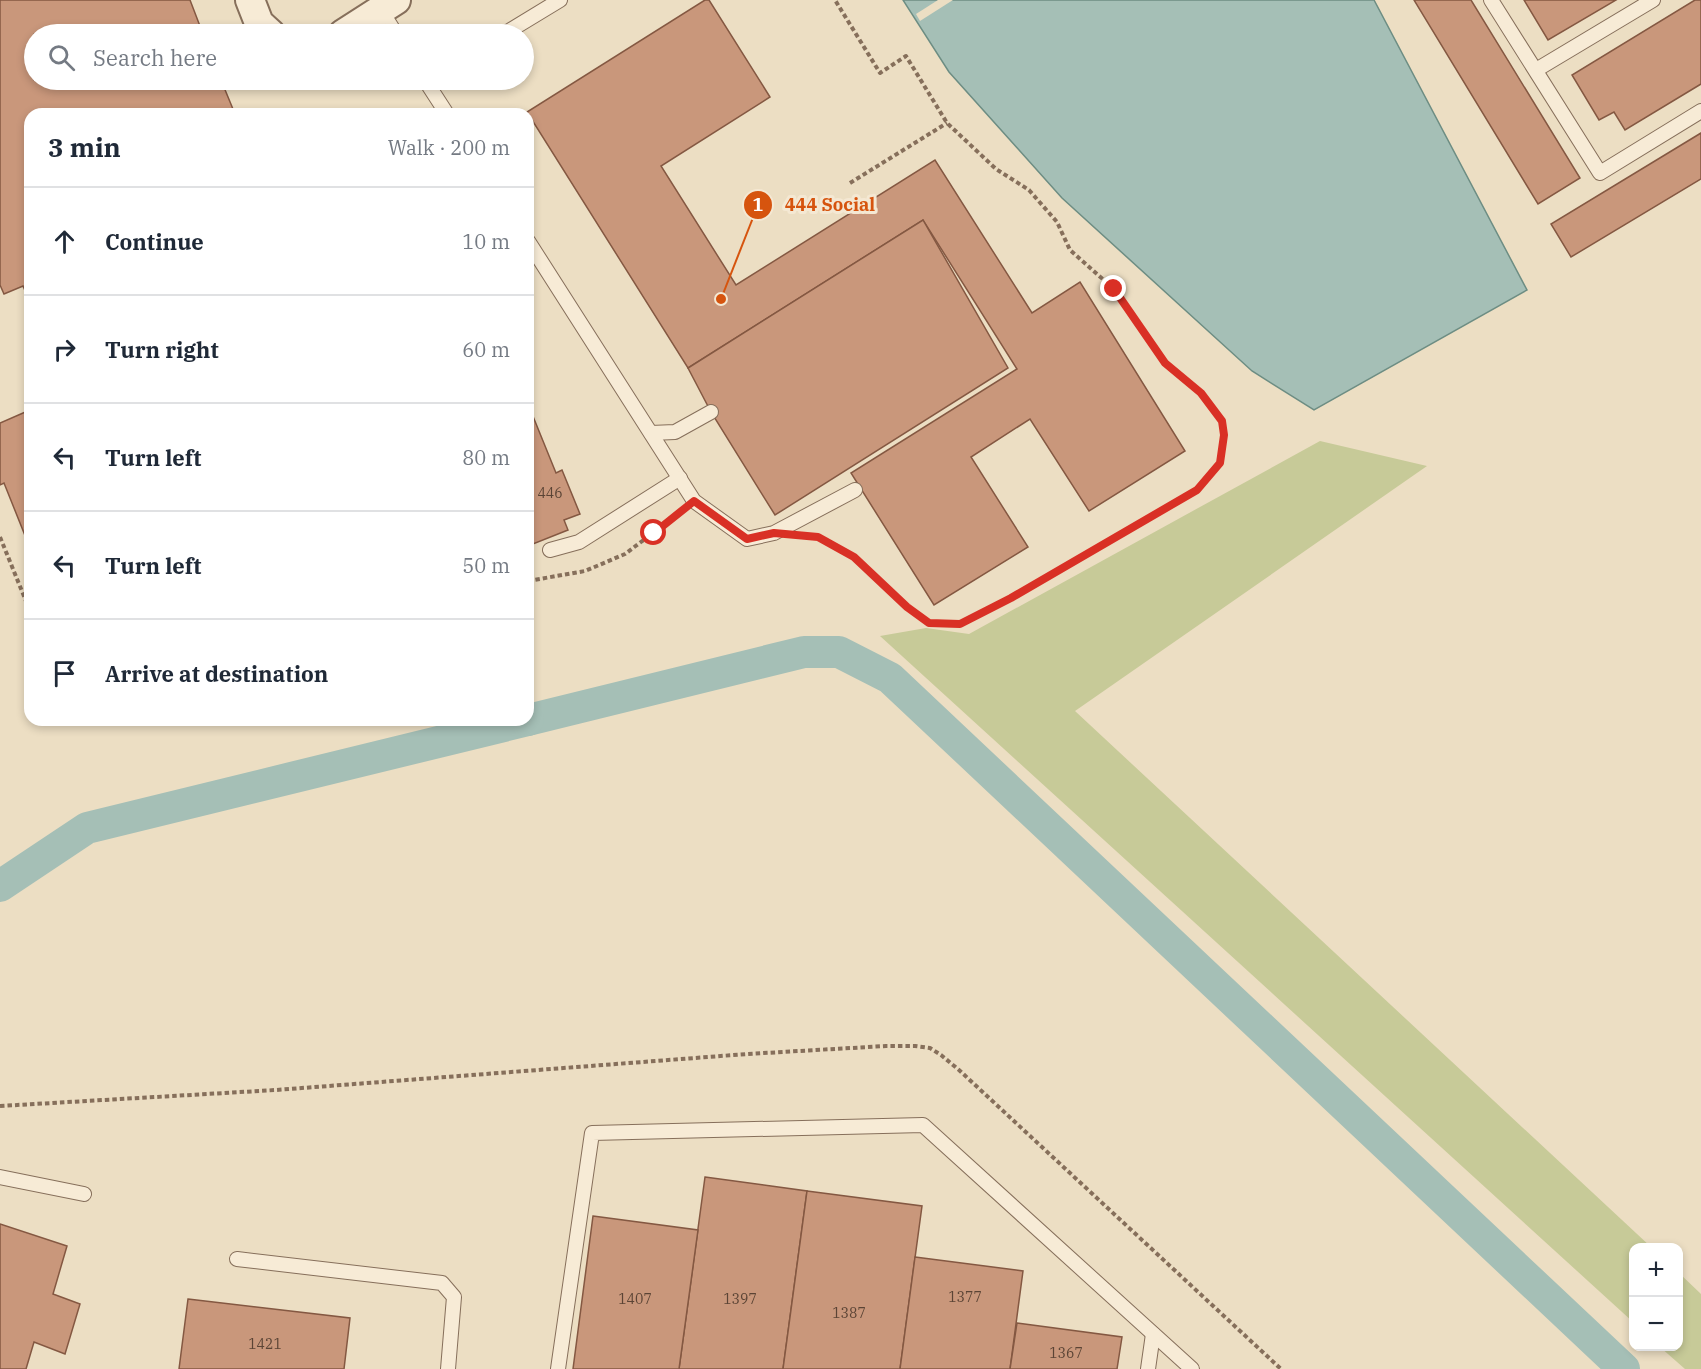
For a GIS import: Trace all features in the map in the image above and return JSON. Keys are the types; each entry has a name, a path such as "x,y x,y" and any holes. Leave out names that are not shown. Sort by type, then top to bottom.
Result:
{"street":[{"path":"250,0 260,24"},
{"path":"356,24 384,3"}],"lane":[{"path":"520,24 560,0"},
{"path":"1491,0 1600,173 1701,111"},
{"path":"1536,70 1653,0"},
{"path":"384,3 392,24"},
{"path":"434,90 444,108"},
{"path":"534,263 651,433 694,501 747,539 774,533 855,490"},
{"path":"651,433 675,432 711,412"},
{"path":"550,550 579,542 680,478"},
{"path":"558,1369 592,1132 923,1125 1192,1369"},
{"path":"0,1177 84,1194"},
{"path":"237,1259 442,1283 454,1297 448,1369"},
{"path":"1148,1369 1153,1334"}],"path":[{"path":"774,533 818,537 854,557 907,607 929,623 960,624 1011,598 1197,490 1220,463 1224,435 1222,421 1201,393 1165,363 1114,289 1070,250 1057,222 1029,190 996,169 947,123 906,56 880,72 835,0"},
{"path":"850,183 947,123"},
{"path":"534,580 585,571 625,554 694,501"},
{"path":"0,537 24,596"}],"green space":[{"path":"1320,441 1427,466 1075,711 1647,1243 1629,1243 1629,1318 880,636 926,628 969,634"},
{"path":"1683,1277 1701,1294 1701,1369 1685,1369 1665,1351 1683,1351"}],"water":[{"path":"903,0 1374,0 1527,290 1314,410 1252,371 1062,198 949,72"}],"pier":[{"path":"938,0 953,0 920,21 916,14"}],"building":[{"path":"0,0 190,0 199,24 24,24 24,90 225,90 233,108 24,108 24,288 23,286 4,294 0,285"},
{"path":"705,0 709,0 770,97 661,166 736,285 935,160 1032,313 1080,282 1185,451 1089,511 1030,419 971,457 1028,547 934,605 851,473 1017,369 923,220 688,368 534,123 533,108"},
{"path":"1414,0 1471,0 1580,178 1538,204"},
{"path":"1524,0 1616,0 1548,40"},
{"path":"1695,0 1701,0 1701,84 1625,130 1614,112 1599,120 1572,75"},
{"path":"1701,133 1701,179 1571,257 1551,224"},
{"path":"923,220 1008,368 775,515 711,412 688,368"},
{"path":"24,413 24,533 4,483 0,485 0,423"},
{"path":"534,419 556,473 562,470 580,514 564,520 568,530 534,544"},
{"path":"705,1177 807,1191 783,1369 679,1369"},
{"path":"807,1191 922,1206 900,1369 783,1369"},
{"path":"593,1216 698,1230 679,1369 573,1369"},
{"path":"0,1224 67,1246 53,1294 80,1304 65,1354 34,1342 26,1369 0,1369"},
{"path":"915,1257 1023,1271 1010,1369 900,1369"},
{"path":"188,1299 350,1318 344,1369 179,1369"},
{"path":"1017,1323 1122,1337 1117,1369 1010,1369"}],"waterway":[{"path":"534,719 804,652 839,652 890,678 1624,1369"},
{"path":"0,886 87,828 504,726"}],"place":[{"name":"444 Social","path":"721,299"}],"route":[{"path":"654,533 694,501 747,539 774,533 818,537 854,557 907,607 929,623 960,624 1011,598 1197,490 1220,463 1224,435 1222,421 1201,393 1165,363 1114,289"}]}
